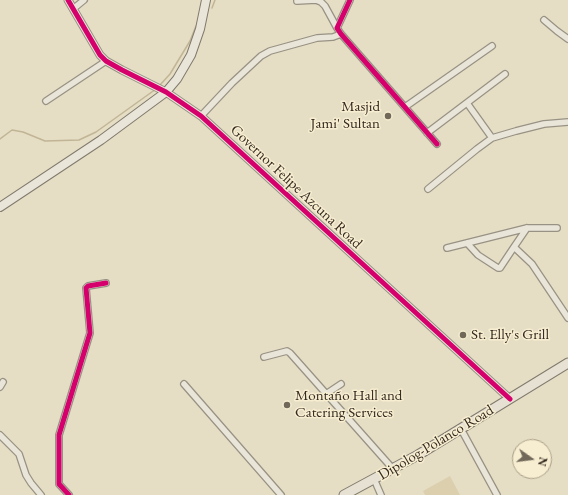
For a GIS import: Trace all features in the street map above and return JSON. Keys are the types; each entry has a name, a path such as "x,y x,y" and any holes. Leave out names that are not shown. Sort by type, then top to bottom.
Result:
{"highway":[{"name":"Dipolog-Polanco Road","path":"344,495 461,429 568,363"}],"main road":[{"path":"0,207 101,140 159,89 177,78 191,55 200,29 206,0"}],"street":[{"name":"Governor Felipe Azcuna Road","path":"68,0 100,55 106,61 159,89 201,116 510,399"},
{"path":"73,9 84,0"},
{"path":"297,1 316,0 325,6 341,34 437,144"},
{"path":"338,28 350,0"},
{"path":"544,20 557,32 568,39"},
{"path":"201,116 232,82 260,56 270,51 341,34"},
{"path":"405,107 492,46"},
{"path":"46,101 106,61"},
{"path":"427,133 505,74"},
{"path":"467,103 492,138"},
{"path":"428,189 492,138 544,124 568,122"},
{"path":"447,248 527,228 557,228"},
{"path":"467,243 478,255 500,268 527,228"},
{"path":"514,247 532,264 568,318"},
{"path":"69,495 59,484 59,435 90,332 86,288 88,286 106,283"},
{"path":"264,357 287,351 290,353 393,468"},
{"path":"184,384 281,495"},
{"path":"326,394 341,384"},
{"path":"461,429 497,495"},
{"path":"0,435 19,454 30,483 41,495"},
{"path":"374,479 381,495"}],"shaded area":[{"path":"450,476 460,495 425,495 423,491"}],"waterway":[{"path":"212,8 215,0"},
{"path":"160,85 170,74 190,41 196,26"},
{"path":"0,139 12,130 23,132 45,141 79,140 96,132 156,89"}],"cycle path":[{"path":"68,0 100,55 106,61 166,92 201,116 510,399"},
{"path":"350,0 337,28 437,144"},
{"path":"69,495 59,484 59,435 90,333 86,288 88,286 106,283"}],"place":[{"name":"Masjid Jami' Sultan","path":"388,116"},
{"name":"St. Elly's Grill","path":"463,335"},
{"name":"Montaño Hall and Catering Services","path":"287,405"}]}
